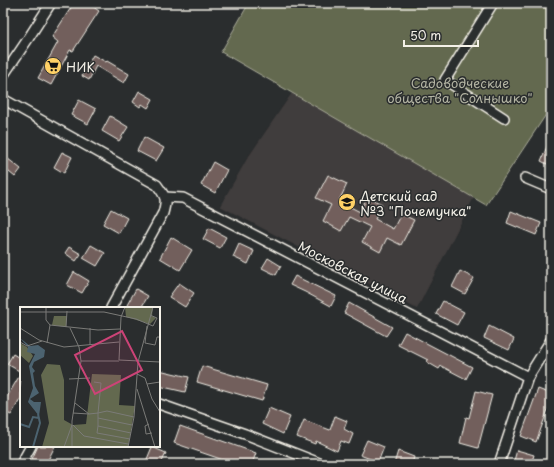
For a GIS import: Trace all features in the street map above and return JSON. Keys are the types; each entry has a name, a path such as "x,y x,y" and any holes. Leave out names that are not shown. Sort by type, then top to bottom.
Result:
{"street":[{"path":"3,76 51,3"},
{"path":"493,3 445,80 504,118"},
{"path":"3,99 157,185 165,197 166,203 163,213 112,307"},
{"path":"525,178 551,189"},
{"name":"Московская улица","path":"165,197 183,198 528,376"},
{"path":"499,464 528,376 551,340"},
{"path":"160,404 245,434 322,464"},
{"path":"21,464 30,447"}],"shaded area":[{"name":"Детский сад №3 \"Почемучка\"","path":"292,93 474,197 417,309 220,206 247,159"}],"green space":[{"name":"Садоводческие общества \"Солнышко\"","path":"249,3 551,3 551,107 486,205 221,52"}],"building":[{"path":"74,3 88,3 99,11 73,51 70,50 51,85 38,78 58,42 52,37"},
{"path":"93,55 106,62 107,61 129,74 124,83 96,66 89,80 82,76"},
{"path":"139,91 153,99 148,108 142,104 140,107 133,102"},
{"path":"79,100 96,109 88,124 71,115"},
{"path":"110,116 128,127 119,141 102,131"},
{"path":"144,137 164,148 156,161 137,151"},
{"path":"551,137 551,166 541,161"},
{"path":"62,152 72,157 64,173 54,167"},
{"path":"3,155 21,169 15,177 3,167"},
{"path":"213,162 227,170 215,193 201,185"},
{"path":"328,175 347,184 339,201 360,212 367,197 382,204 375,219 393,229 401,214 414,220 401,245 387,238 380,252 362,242 370,227 349,217 341,231 323,221 331,205 316,198"},
{"path":"111,209 127,218 119,233 103,224"},
{"path":"511,211 541,223 536,235 507,223"},
{"path":"209,228 226,237 220,248 203,239"},
{"path":"171,237 192,250 180,270 160,258"},
{"path":"239,244 254,251 248,264 233,257"},
{"path":"91,245 105,253 97,266 83,258"},
{"path":"69,247 81,254 76,261 65,253"},
{"path":"268,258 281,266 276,275 262,268"},
{"path":"460,271 474,278 465,294 452,287"},
{"path":"74,272 89,281 82,293 67,285"},
{"path":"295,276 336,296 331,306 290,285"},
{"path":"179,283 194,293 185,307 169,297"},
{"path":"136,289 148,296 142,307 130,307 127,305"},
{"path":"443,301 464,312 457,325 436,314"},
{"path":"349,303 392,327 386,336 344,313"},
{"path":"489,326 514,339 509,350 484,338"},
{"path":"405,332 472,367 466,379 441,366 439,369 427,362 428,360 398,345"},
{"path":"13,354 20,358 20,371 7,364"},
{"path":"202,366 267,385 262,401 197,382"},
{"path":"160,370 189,377 185,392 160,386"},
{"path":"20,375 20,400 11,415 3,411 3,404"},
{"path":"538,389 551,394 551,401 536,442 521,436"},
{"path":"476,391 492,395 478,448 460,443 466,417 469,418"},
{"path":"269,408 290,417 283,434 262,424"},
{"path":"335,416 347,421 344,429 353,434 349,444 341,441 337,451 316,441 315,444 297,437 304,420 330,430"},
{"path":"180,426 256,453 252,464 235,464 174,443"},
{"path":"367,440 384,447 378,462 360,455"},
{"path":"38,447 54,447 46,464 32,459"},
{"path":"152,447 166,453 161,464 145,464"},
{"path":"517,450 534,455 531,464 513,464"},
{"path":"398,451 414,457 412,464 394,464"}],"place":[{"name":"НИК","path":"53,66"},
{"name":"Детский сад №3 \"Почемучка\"","path":"347,202"}]}
